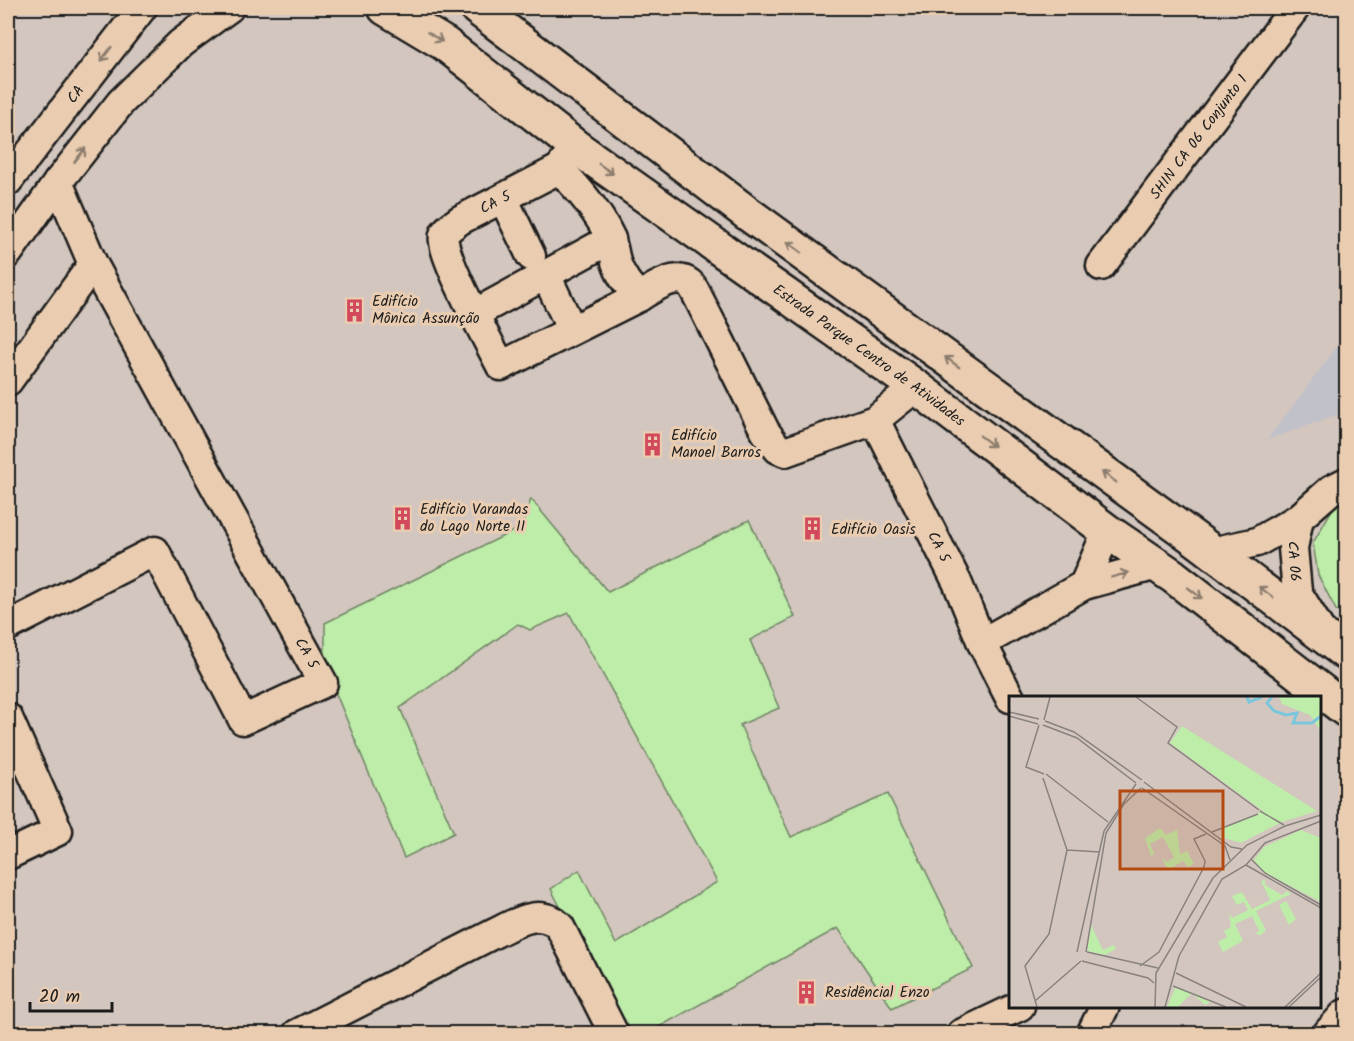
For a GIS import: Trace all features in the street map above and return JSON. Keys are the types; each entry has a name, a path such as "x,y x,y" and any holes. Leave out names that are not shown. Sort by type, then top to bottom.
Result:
{"main road":[{"name":"Estrada Parque Centro de Atividades","path":"385,8 446,44 567,158 915,387 1107,531 1173,576 1347,710"},
{"path":"477,8 747,213 1335,644"},
{"path":"1330,1034 1347,1016"}],"street":[{"name":"CA","path":"8,181 142,8"},
{"path":"8,253 58,182 121,102 181,43 229,8"},
{"name":"SHIN CA 06 Conjunto 1","path":"1101,266 1295,8"},
{"path":"567,158 611,239 617,265 625,282 639,297"},
{"name":"CA 5","path":"567,158 503,198 460,220 444,234 443,243 462,290 501,366 665,282 679,279 689,282 695,291 765,431 778,449 784,452 875,420 915,387"},
{"name":"CA 5","path":"8,626 155,551 243,720 323,683 93,264 58,182"},
{"path":"503,198 572,330"},
{"path":"474,314 538,265 611,239"},
{"path":"8,381 93,264"},
{"name":"CA 5","path":"875,420 957,582 982,643 1010,696"},
{"name":"CA 06","path":"1211,552 1257,542 1299,518 1332,489 1347,482"},
{"name":"CA 06","path":"1299,518 1293,548 1297,592 1335,644"},
{"path":"1084,585 1107,531"},
{"path":"982,643 1084,585 1157,565"},
{"path":"8,718 58,831 8,855"},
{"path":"297,1034 497,932 524,919 537,916 555,922 560,927 614,1034"},
{"path":"961,1034 1016,1008"},
{"path":"1091,1034 1104,1008"}],"shaded area":[{"path":"1346,335 1346,411 1267,440"}],"green space":[{"path":"1346,492 1346,615 1336,610 1318,575 1313,543 1341,494"},
{"path":"531,499 608,592 749,520 795,617 750,640 779,708 740,725 791,837 888,794 973,968 892,1008 838,928 648,1033 625,1033 551,889 579,870 616,944 717,882 569,613 530,630 518,624 400,708 454,833 404,858 325,667 325,623 522,527"}],"place":[{"name":"Edifício Mônica Assunção","path":"354,310"},
{"name":"Edifício Manoel Barros","path":"653,444"},
{"name":"Edifício Varandas do Lago Norte II","path":"402,518"},
{"name":"Edifício Oasis","path":"813,529"},
{"name":"Residêncial Enzo","path":"807,992"}]}
